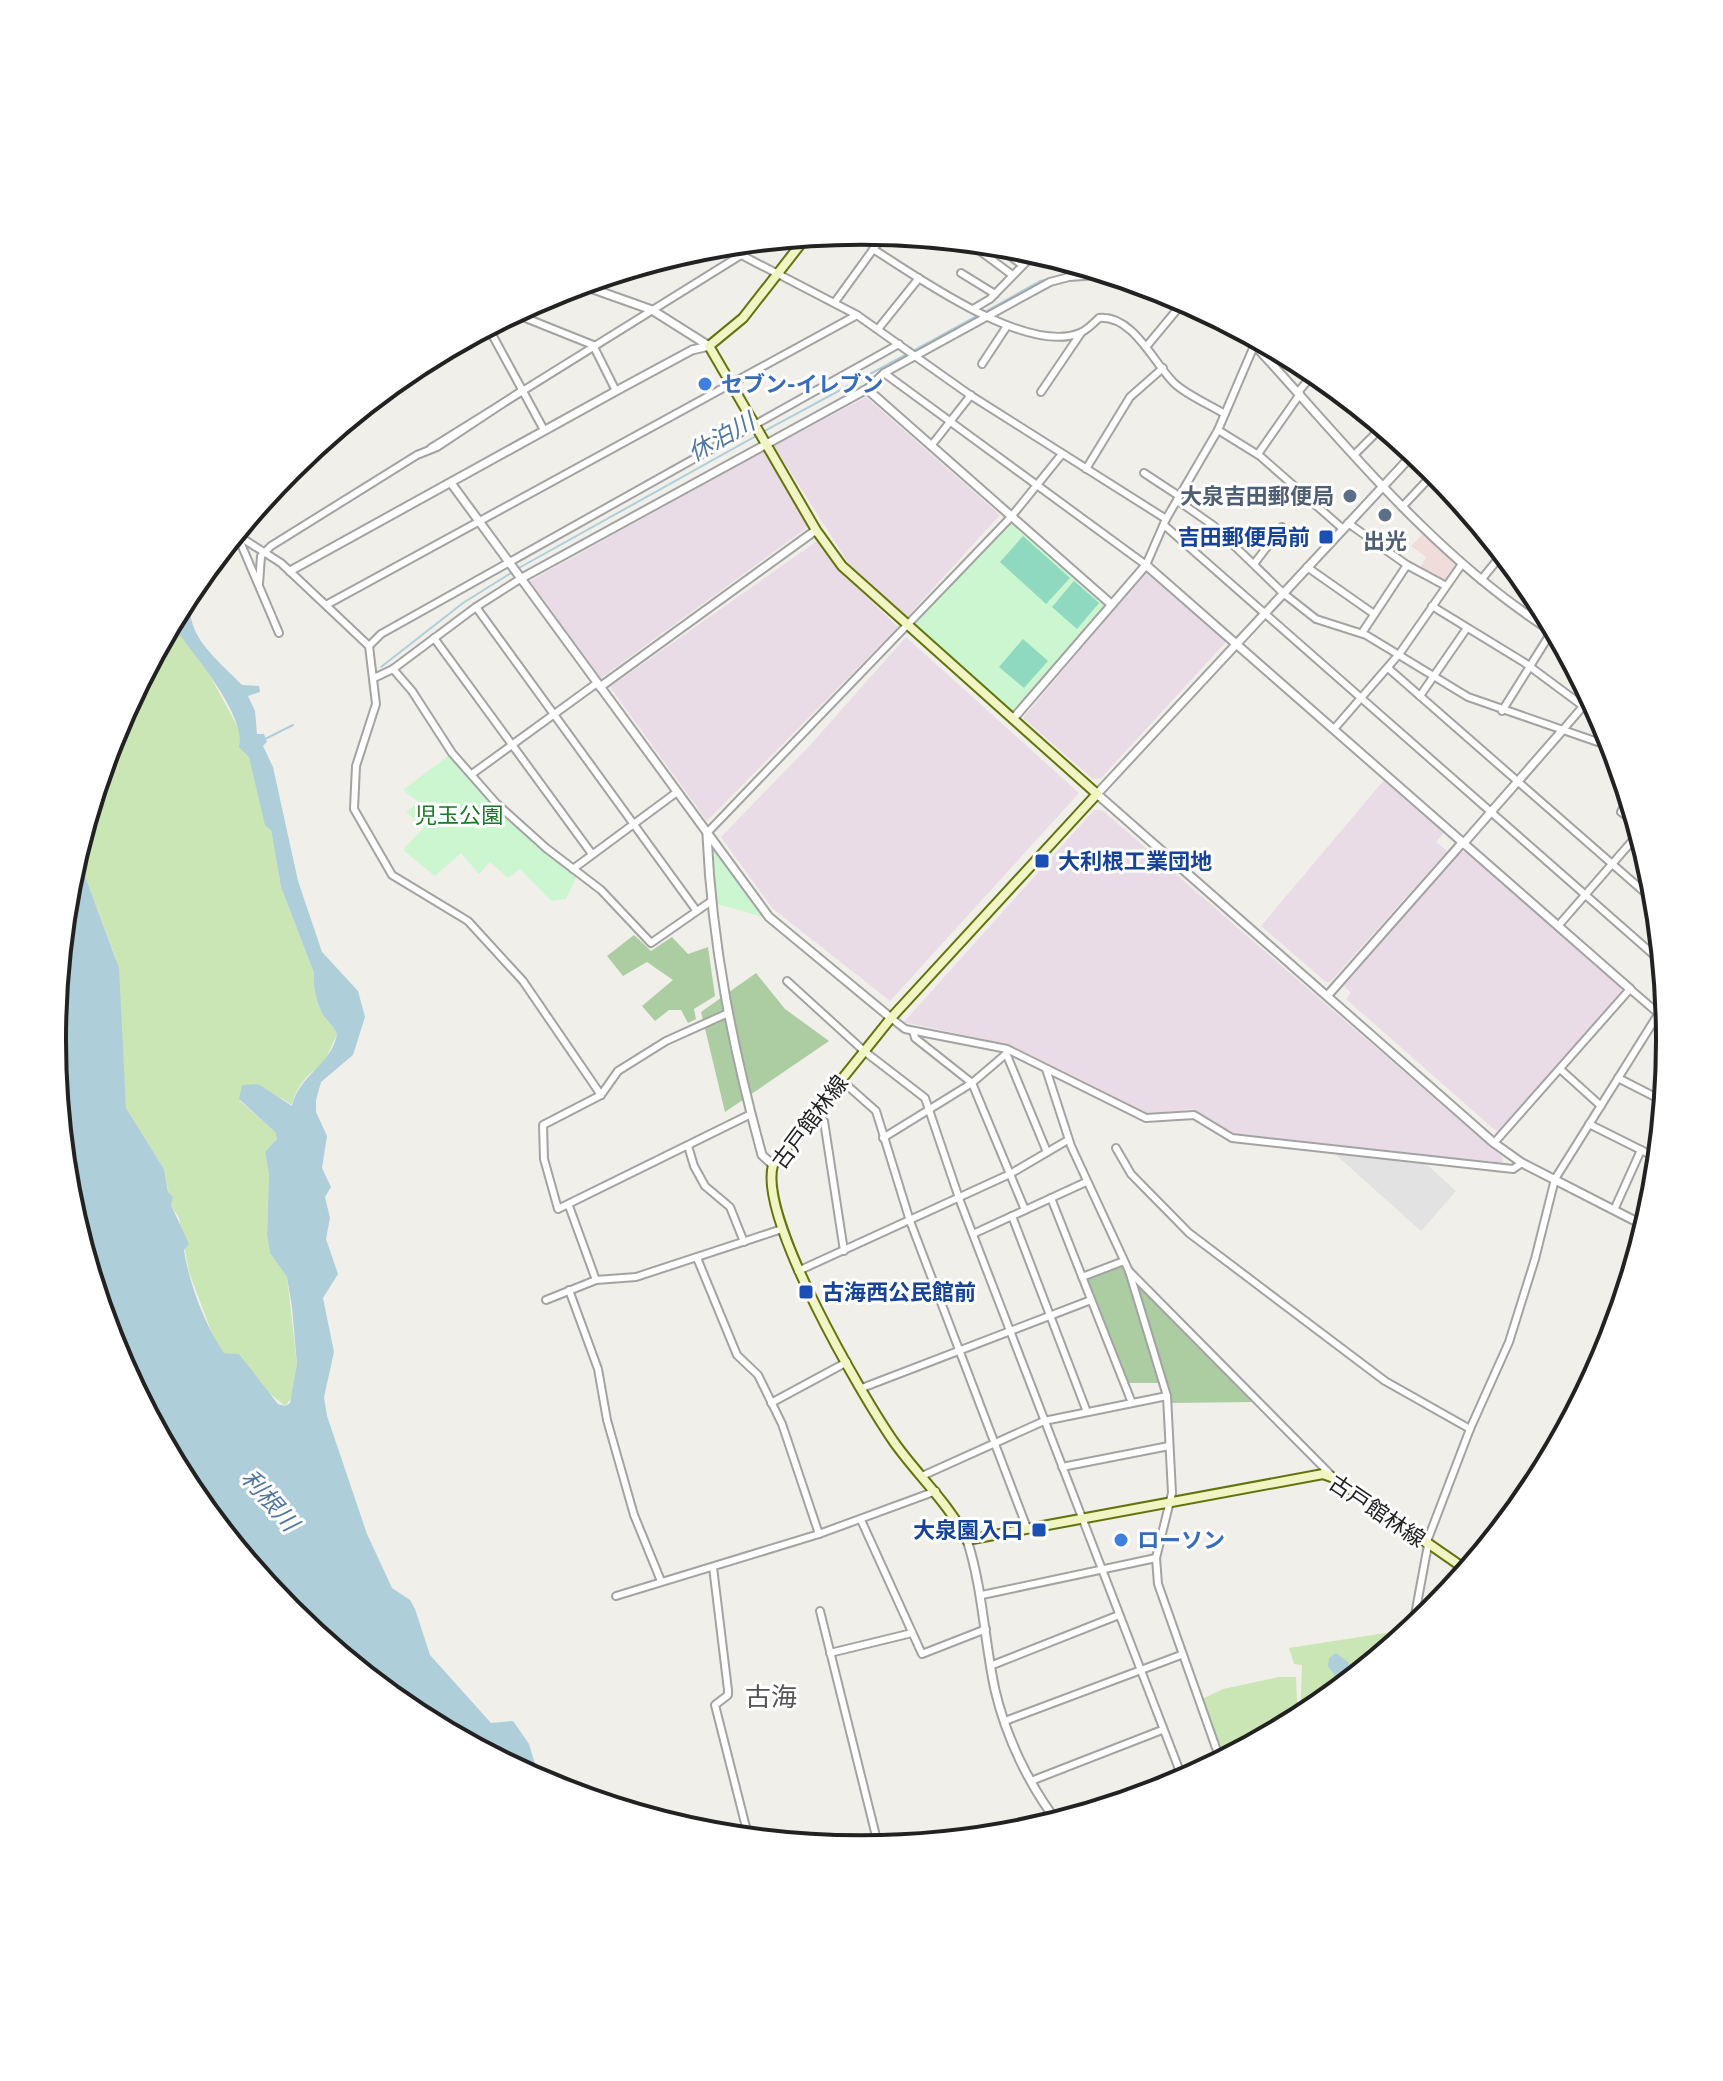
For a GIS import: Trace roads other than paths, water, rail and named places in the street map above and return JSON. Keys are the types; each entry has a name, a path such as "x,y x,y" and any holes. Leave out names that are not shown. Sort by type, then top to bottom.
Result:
{"main road":[{"path":"798,248 743,318 709,346 816,530 842,566 1097,794"},
{"name":"古戸館林線","path":"1097,794 891,1018 773,1165 771,1185 782,1229 798,1271 895,1444 936,1491 967,1540 1323,1474 1334,1478 1460,1565"}],"street":[{"path":"835,302 876,246"},
{"path":"873,249 1007,326 1040,333 1081,333"},
{"path":"259,584 259,564 265,552 741,255 857,315 971,395 1165,522 1264,613 1652,953"},
{"path":"986,255 1011,274"},
{"path":"1015,260 1021,264"},
{"path":"975,310 995,294 1024,262"},
{"path":"961,273 995,294"},
{"path":"374,678 393,669 519,578 867,389 884,373 986,316 1050,282 1081,276"},
{"path":"878,329 919,278"},
{"path":"599,290 652,310 709,346"},
{"path":"1146,347 1176,311"},
{"path":"326,605 857,315"},
{"path":"1041,392 1081,333 1099,318 1108,317 1146,347 1174,383 1223,413"},
{"path":"528,319 593,345 616,391"},
{"path":"982,364 1007,326"},
{"path":"493,336 544,430"},
{"path":"369,646 381,634 899,344"},
{"path":"290,571 692,350 709,346"},
{"path":"1013,719 1146,565 1165,522 1218,430 1253,349"},
{"path":"1271,360 1402,507 1481,580 1535,619"},
{"path":"1086,469 1130,397 1163,368"},
{"path":"884,373 1146,565 1656,1011"},
{"path":"1258,454 1307,382"},
{"path":"867,389 1111,604"},
{"path":"931,446 971,395"},
{"path":"1218,430 1258,454 1345,526 1446,586"},
{"path":"1355,454 1376,433"},
{"path":"773,1165 762,1155 726,1014 710,902 707,833 1011,517 1062,454"},
{"path":"1406,461 1097,794 1494,1143 1522,1163 1636,1221"},
{"path":"1144,473 1214,526 1283,593 1316,619 1362,633 1400,653 1435,677 1502,711 1599,743"},
{"path":"1402,507 1427,481"},
{"path":"451,483 769,917 891,1018 913,1031 1006,1052 1144,1117 1191,1114 1232,1138 1513,1169 1522,1163"},
{"path":"1254,564 1282,527"},
{"path":"472,774 816,530"},
{"path":"244,539 290,571 369,646 376,704 356,766 354,809 392,875 468,921 523,981 601,1095"},
{"path":"241,543 279,633"},
{"path":"1481,580 1496,561"},
{"path":"1334,729 1400,653 1462,564"},
{"path":"1362,633 1407,565"},
{"path":"1307,567 1374,614"},
{"path":"1432,606 1529,666 1582,706"},
{"path":"476,607 696,910"},
{"path":"1420,696 1467,628"},
{"path":"434,638 592,854"},
{"path":"1502,711 1529,666 1549,641"},
{"path":"1388,668 1643,891"},
{"path":"393,669 452,753 521,826 601,890 651,943 710,902"},
{"path":"1328,995 1583,706"},
{"path":"573,869 677,792"},
{"path":"1558,926 1632,842"},
{"path":"787,981 864,1051 925,1098 959,1197 1179,1769"},
{"path":"1494,1143 1630,989"},
{"path":"726,1014 666,1041 618,1071 601,1095 543,1125 544,1159 555,1203 558,1209 569,1206 751,1114"},
{"path":"1415,1611 1427,1544 1470,1429 1512,1334 1555,1179 1656,1018"},
{"path":"913,1031 915,1038 972,1083 1025,1210"},
{"path":"883,1138 972,1083 1006,1052"},
{"path":"1006,1052 1047,1152"},
{"path":"1046,1069 1068,1140 1129,1271 1167,1396 1171,1500 1156,1558 1162,1599 1217,1752"},
{"path":"1560,1069 1601,1106"},
{"path":"1618,1078 1655,1097"},
{"path":"841,1080 876,1111 910,1221 1027,1528"},
{"path":"816,1111 824,1121 844,1251"},
{"path":"1589,1124 1648,1154"},
{"path":"798,1271 1010,1174 1068,1140"},
{"path":"688,1146 705,1186 730,1207 744,1242"},
{"path":"1116,1148 1131,1174 1189,1233 1385,1381 1470,1429"},
{"path":"1614,1210 1641,1150"},
{"path":"973,1234 1086,1182"},
{"path":"1051,1198 1132,1403"},
{"path":"569,1206 596,1280"},
{"path":"1012,1216 1087,1412"},
{"path":"546,1300 596,1280 636,1277 782,1229"},
{"path":"697,1258 737,1355 758,1375 786,1433 819,1534"},
{"path":"1082,1277 1124,1261"},
{"path":"1129,1271 1334,1478"},
{"path":"569,1290 598,1369 607,1420 634,1515 661,1581"},
{"path":"862,1388 1091,1300"},
{"path":"771,1403 847,1362"},
{"path":"922,1476 1044,1421 1167,1396"},
{"path":"1062,1467 1169,1446"},
{"path":"616,1596 819,1534 936,1491"},
{"path":"861,1520 922,1654 986,1629"},
{"path":"967,1540 982,1595 990,1666 1005,1721 1031,1781 1051,1813"},
{"path":"982,1595 1156,1558"},
{"path":"713,1567 728,1690 728,1695 715,1705 746,1827"},
{"path":"820,1611 876,1835"},
{"path":"990,1666 1119,1615"},
{"path":"830,1653 912,1633"},
{"path":"1005,1721 1181,1655"},
{"path":"1031,1781 1162,1730"}],"water":[{"name":"利根川","path":"190,615 200,640 209,651 242,685 259,686 260,692 248,696 255,711 257,734 264,734 267,742 263,746 273,767 298,881 322,952 358,991 365,1017 353,1055 321,1082 316,1100 316,1112 327,1136 322,1168 331,1187 325,1197 330,1218 326,1239 338,1274 323,1298 334,1352 324,1397 327,1416 367,1534 392,1588 410,1600 415,1609 430,1655 491,1723 513,1721 529,1744 535,1765 464,1729 377,1672 337,1639 263,1565 230,1525 173,1438 148,1392 108,1296 81,1196 68,1093 68,988 84,873 119,968 126,1108 164,1169 168,1192 173,1197 171,1205 189,1244 184,1250 199,1304 224,1353 239,1354 278,1404 285,1406 290,1403 297,1364 292,1307 287,1277 270,1253 267,1235 269,1175 265,1152 277,1139 275,1132 239,1099 242,1085 258,1084 292,1106 301,1086 328,1055 337,1035 318,1004 314,973 281,887 271,830 265,825 249,757 239,747 235,719 226,701 179,634"},
{"path":"1336,1653 1355,1665 1337,1678 1328,1666 1329,1658"}],"waterway":[{"name":"休泊川","path":"983,313 1040,281 1074,274"},
{"name":"休泊川","path":"913,351 977,316"},
{"name":"休泊川","path":"761,433 907,354"},
{"name":"休泊川","path":"517,569 756,436"},
{"name":"休泊川","path":"381,667 463,603 511,573"},
{"name":"休泊川","path":"265,739 293,725"}],"place":[{"name":"セブン-イレブン","path":"705,384"},
{"name":"大泉吉田郵便局","path":"1350,496"},
{"name":"出光","path":"1385,515"},
{"name":"吉田郵便局前","path":"1326,537"},
{"name":"大利根工業団地","path":"1042,861"},
{"name":"古海西公民館前","path":"806,1292"},
{"name":"大泉園入口","path":"1039,1530"},
{"name":"ローソン","path":"1121,1540"}],"district":[{"name":"古海","path":"771,1697"}],"park label":[{"name":"児玉公園","path":"459,815"}]}
